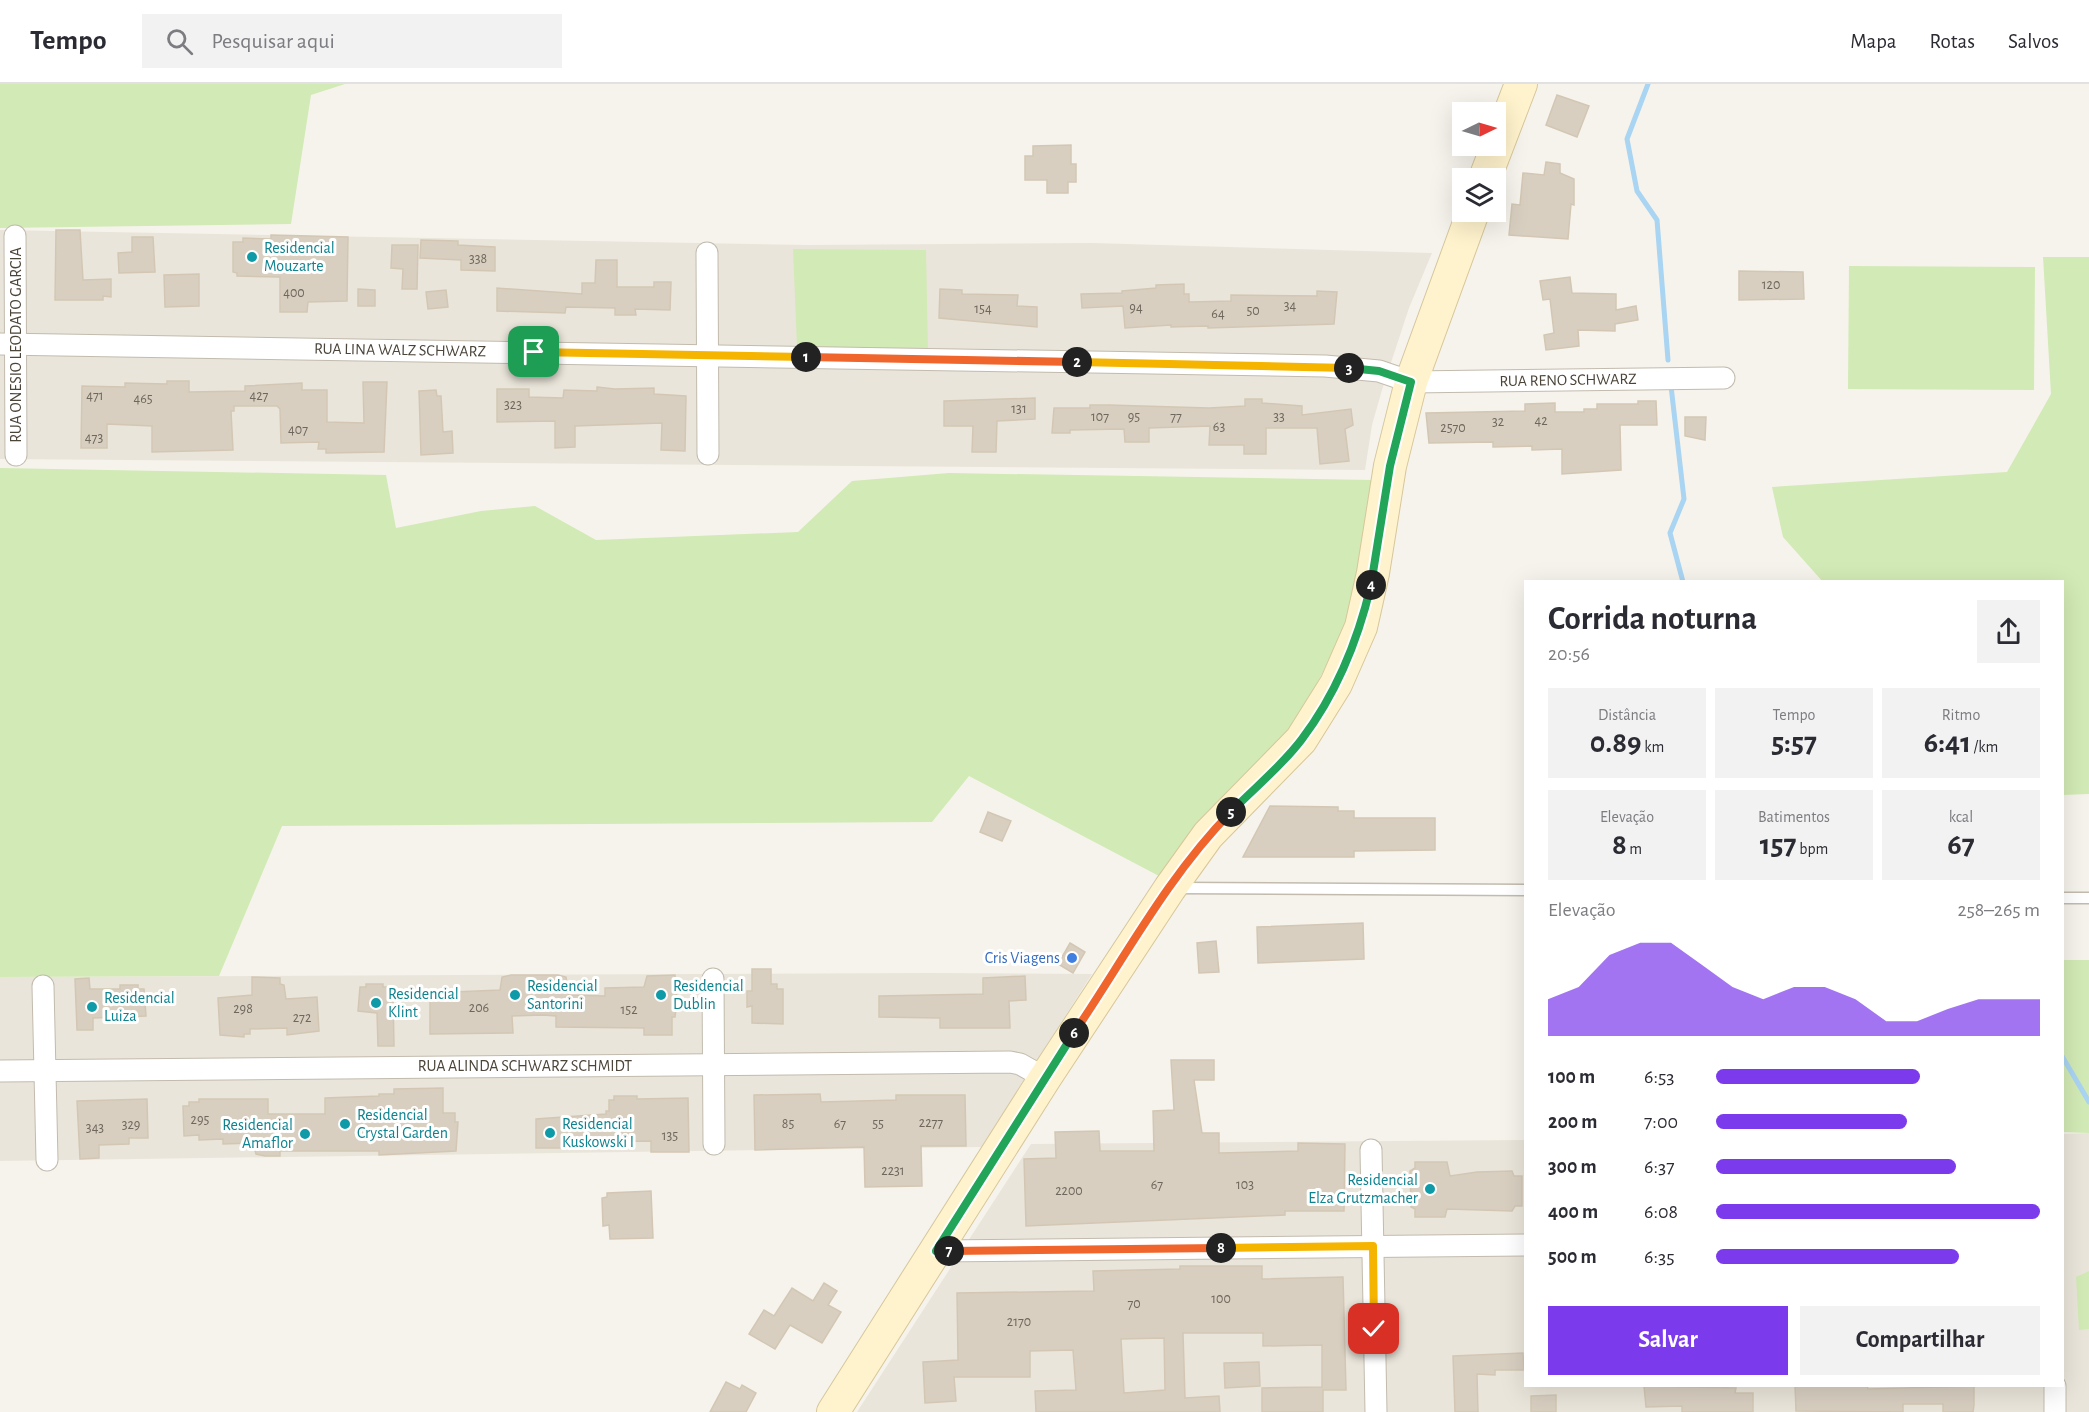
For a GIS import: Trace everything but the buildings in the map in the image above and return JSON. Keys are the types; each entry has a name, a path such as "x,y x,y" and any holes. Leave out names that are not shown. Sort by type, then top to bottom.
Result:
{"street":[{"path":"1489,168 1521,84"},
{"path":"833,1412 1045,1078 1170,888 1208,835 1301,740 1336,684 1361,627 1373,573 1390,466 1411,382 1469,222"},
{"name":"RUA ONESIO LEODATO GARCIA","path":"15,236 7,344 16,455"},
{"path":"707,253 708,454"},
{"name":"RUA LINA WALZ SCHWARZ","path":"7,344 1325,366 1379,371 1411,382"},
{"name":"RUA RENO SCHWARZ","path":"1411,382 1724,378"},
{"path":"713,979 714,1144"},
{"path":"43,986 46,1160"},
{"name":"RUA ALINDA SCHWARZ SCHMIDT","path":"0,1071 1010,1062 1020,1064 1045,1078"},
{"path":"1371,1150 1376,1412"},
{"path":"936,1251 1524,1245"},
{"path":"2055,1387 2055,1412"}],"lane":[{"path":"1170,888 1524,890"},
{"path":"2064,898 2089,898"}],"shaded area":[{"path":"0,230 809,245 1092,243 1432,253 1409,308 1382,390 1372,425 1365,470 0,459"},
{"path":"1092,974 982,1147 0,1161 0,977"},
{"path":"2089,1133 2089,1412 857,1412 1031,1144 1524,1140 1524,1387 2064,1387 2064,1134"}],"green space":[{"path":"0,84 345,84 311,95 291,224 0,228"},
{"path":"793,249 926,250 928,351 797,346"},
{"path":"2043,257 2089,257 2089,794 2064,795 2064,580 1821,580 1783,537 1772,487 2007,472 2051,394"},
{"path":"1849,266 2035,267 2034,390 1848,389"},
{"path":"0,468 386,475 396,528 481,511 535,506 596,540 798,532 852,481 949,473 1373,480 1350,619 1293,730 1202,821 1159,876 969,776 932,822 282,826 219,976 0,977"},
{"path":"2064,960 2089,960 2089,1133 2064,1132"},
{"path":"2089,1271 2089,1329 2079,1330 2076,1277"}],"waterway":[{"path":"1648,84 1627,139 1637,191 1657,220 1668,360"},
{"path":"1671,386 1684,499 1670,533 1682,580"},
{"path":"2064,1059 2089,1102"}],"place":[{"name":"Residencial Mouzarte","path":"252,257"},
{"name":"Cris Viagens","path":"1072,958"},
{"name":"Residencial Santorini","path":"515,995"},
{"name":"Residencial Dublin","path":"661,995"},
{"name":"Residencial Klint","path":"376,1003"},
{"name":"Residencial Luiza","path":"92,1007"},
{"name":"Residencial Crystal Garden","path":"345,1124"},
{"name":"Residencial Kuskowski I","path":"550,1133"},
{"name":"Residencial Amaflor","path":"305,1134"},
{"name":"Residencial Elza Grutzmacher","path":"1430,1189"}],"route":[{"path":"534,352 1325,366 1379,371 1411,382 1390,466 1373,573 1361,627 1336,684 1301,740 1208,835 1170,888 1045,1078 936,1251 1373,1246 1374,1329"}]}
